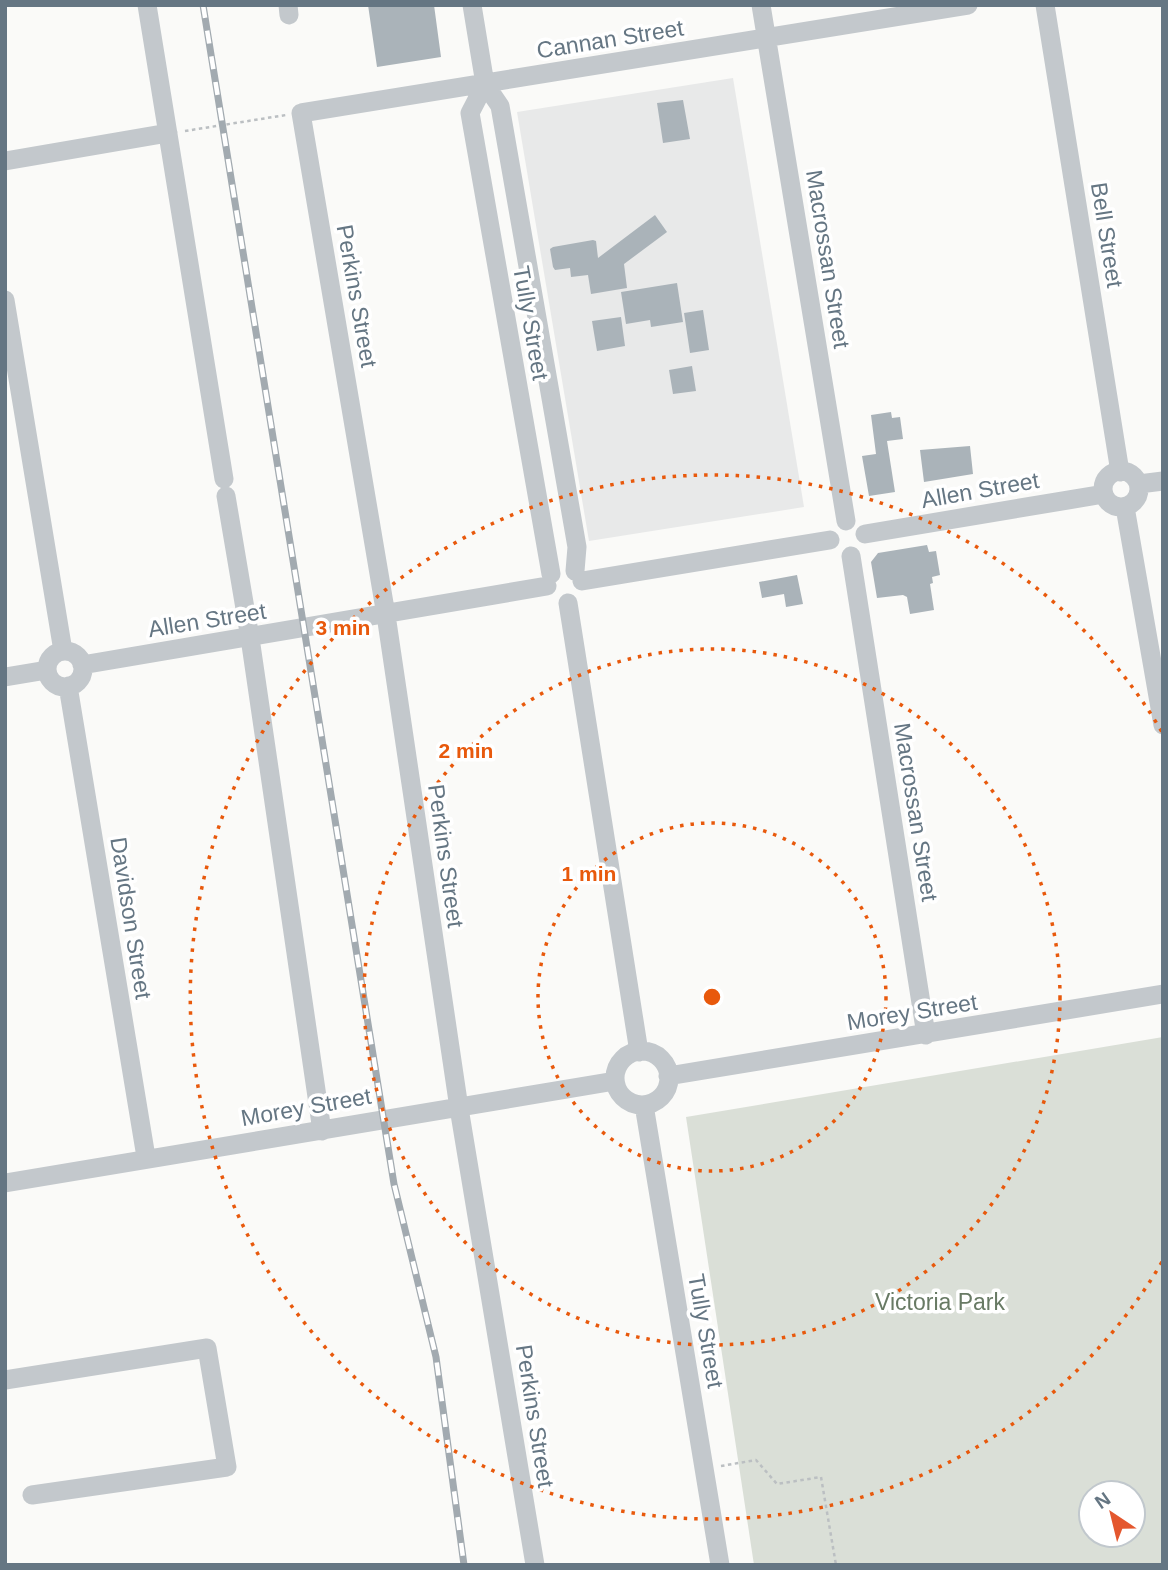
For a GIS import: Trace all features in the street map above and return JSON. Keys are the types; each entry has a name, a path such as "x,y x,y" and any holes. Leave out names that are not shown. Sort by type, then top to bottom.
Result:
{"street":[{"path":"147,5 250,638 322,1131"},
{"name":"Tully Street","path":"472,5 485,84 500,106 577,547 578,576"},
{"name":"Macrossan Street","path":"761,5 846,521"},
{"name":"Cannan Street","path":"301,113 968,5"},
{"name":"Bell Street","path":"1045,5 1120,472"},
{"name":"Tully Street","path":"485,84 470,113 549,580"},
{"name":"Perkins Street","path":"301,113 386,615 459,1108 535,1565"},
{"path":"5,161 168,133"},
{"path":"5,300 63,651"},
{"path":"1120,472 1132,475 1139,484 1136,499 1125,507 1111,504 1104,494 1108,478 1120,472"},
{"path":"1139,484 1163,481"},
{"name":"Allen Street","path":"865,534 1104,494"},
{"path":"1125,507 1163,725"},
{"path":"846,521 858,524 865,534 863,547 851,556 837,553 830,540 834,527 846,521"},
{"path":"578,576 577,598 568,603 554,600 549,580 563,568 578,576 830,540"},
{"name":"Macrossan Street","path":"851,556 926,1035"},
{"name":"Allen Street","path":"82,665 386,615 549,580"},
{"path":"568,603 639,1052"},
{"path":"63,651 75,654 82,665 80,678 68,686 54,683 47,670 51,657 63,651"},
{"path":"5,677 47,670"},
{"name":"Davidson Street","path":"68,686 146,1157"},
{"name":"Morey Street","path":"668,1076 1163,994"},
{"path":"639,1052 656,1055 666,1068 668,1076 665,1092 652,1103 644,1105 621,1096 615,1081 619,1064 631,1054 639,1052"},
{"name":"Morey Street","path":"5,1183 146,1157 322,1131 615,1081"},
{"name":"Tully Street","path":"644,1105 720,1565"},
{"path":"5,1380 207,1348 227,1467 32,1494"}],"path":[{"path":"168,133 301,113"},
{"path":"705,1469 756,1461 777,1484 821,1477 836,1565"}],"shaded area":[{"path":"733,78 804,507 589,541 517,112"}],"green space":[{"name":"Victoria Park","path":"1163,1037 1163,1565 754,1565 686,1117"}],"building":[{"path":"368,5 434,5 441,57 377,67"},
{"path":"683,100 690,139 663,143 657,103"},
{"path":"655,215 667,232 624,264 627,288 591,294 588,275 571,277 570,268 555,270 553,267 550,249 553,247 593,240 596,241 598,258"},
{"path":"677,283 683,322 651,327 650,320 626,324 621,292"},
{"path":"703,310 709,350 690,353 684,313"},
{"path":"621,317 625,346 597,351 592,321"},
{"path":"692,366 696,391 673,394 669,370"},
{"path":"891,412 892,418 900,417 903,439 887,441 895,492 869,496 862,456 876,454 871,415"},
{"path":"970,446 973,474 924,482 920,450"},
{"path":"927,545 929,552 936,551 940,575 932,577 933,583 930,584 934,610 910,614 907,597 903,595 877,598 871,562 878,553"},
{"path":"797,575 803,604 786,607 784,594 762,598 759,582"}],"railway":[{"path":"203,5 394,1184 436,1357 464,1565"}]}
